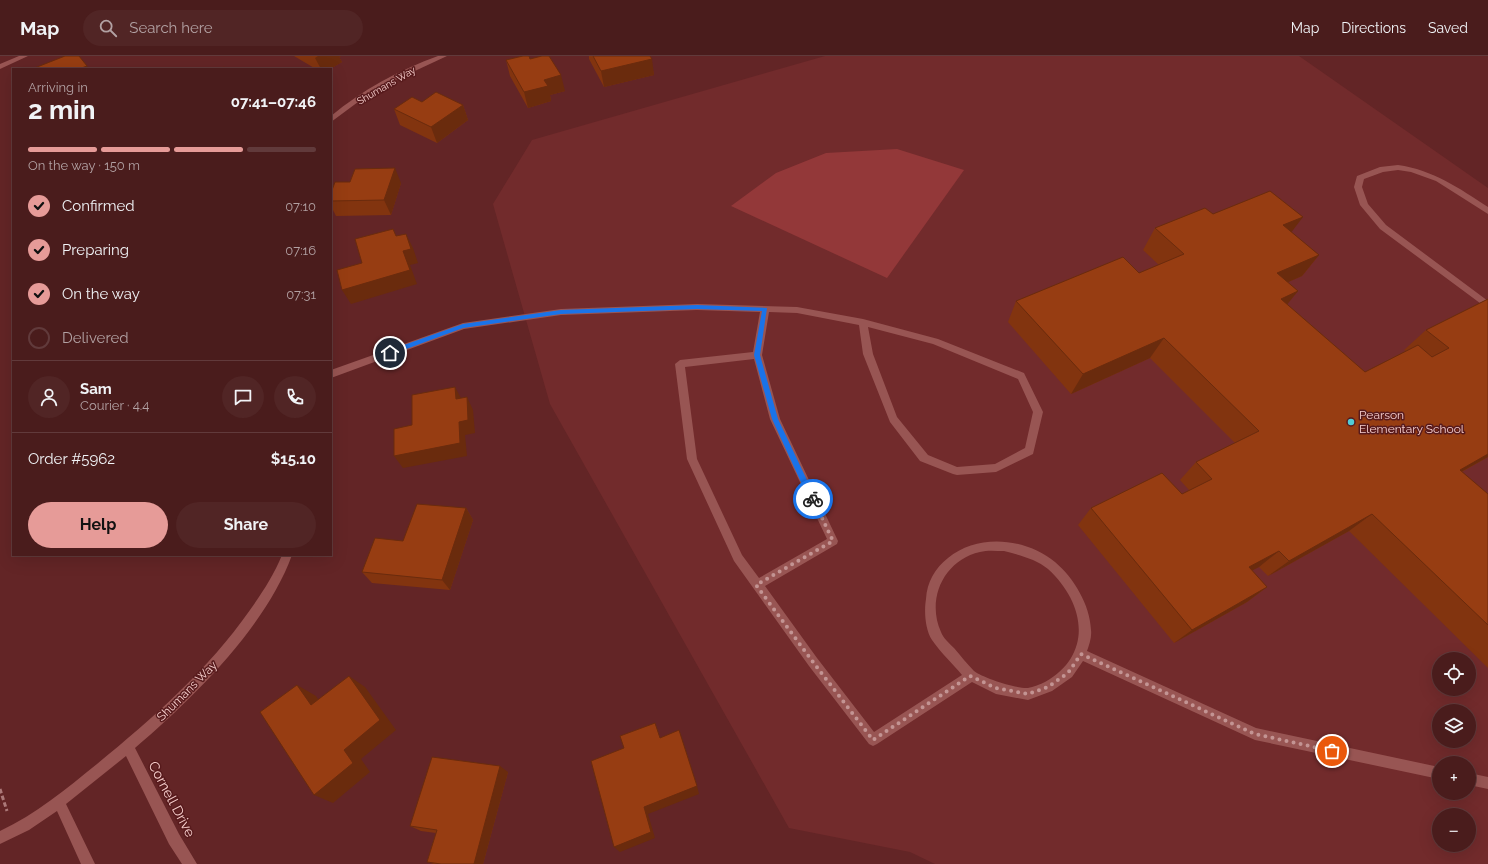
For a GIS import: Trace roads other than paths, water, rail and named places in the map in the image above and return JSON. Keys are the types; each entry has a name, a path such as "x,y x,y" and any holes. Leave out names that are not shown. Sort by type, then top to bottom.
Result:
{"street":[{"path":"0,67 25,56"},
{"name":"Shumans Way","path":"332,119 366,94 401,74 444,56"},
{"path":"1488,211 1454,188 1427,173 1403,167 1381,169 1360,178 1358,188 1364,205 1383,227 1488,306"},
{"path":"332,374 463,326 561,312 697,307 797,310 863,322 934,341 1021,376 1038,412 1029,451 996,468 957,471 924,458 893,419 868,354 863,322"},
{"path":"756,585 833,541 775,419 757,355 765,309"},
{"path":"757,355 680,364 692,459 738,558 813,662 873,740 970,676"},
{"path":"1004,546 1028,552 1051,565 1069,584 1081,607 1086,631 1081,654 1068,673 1048,687 1028,694 996,688 970,676 936,636 930,612 932,589 942,569 959,555 980,547 1004,546"},
{"name":"Shumans Way","path":"0,838 13,832 59,802 128,747 176,703 225,653 282,570 287,556"},
{"path":"1081,654 1255,734 1432,772"},
{"name":"Cornell Drive","path":"128,747 174,839 190,864"},
{"path":"1476,781 1488,784"},
{"path":"59,802 88,864"}],"place":[{"name":"Pearson Elementary School","path":"1351,422"}]}
